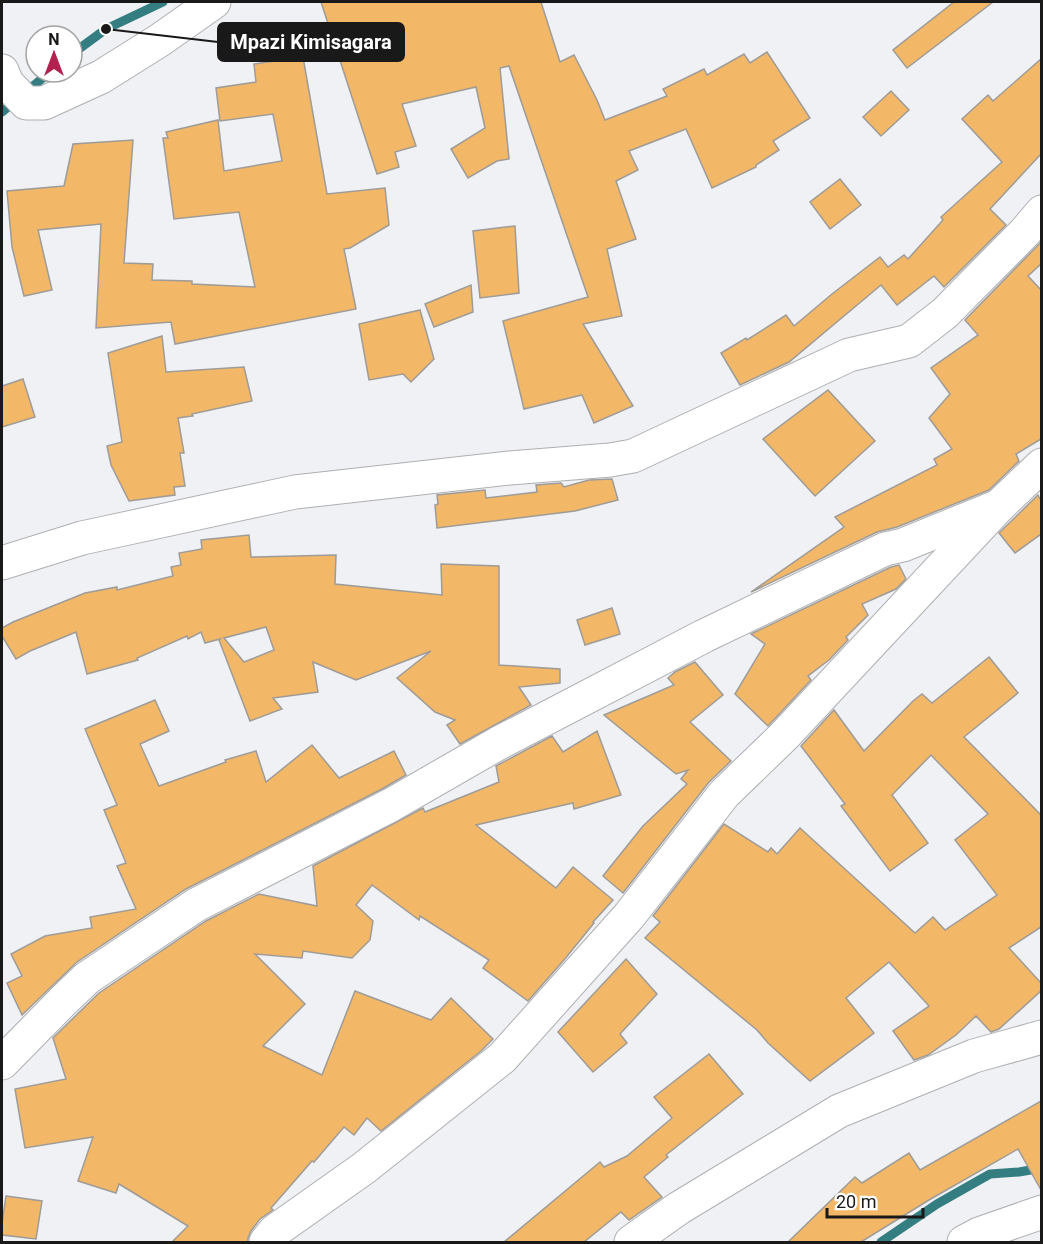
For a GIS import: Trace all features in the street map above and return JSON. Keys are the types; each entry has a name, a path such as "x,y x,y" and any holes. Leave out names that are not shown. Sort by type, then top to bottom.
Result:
{"street":[{"path":"2,71 7,83 26,103 44,103 101,77 214,2"},
{"path":"2,563 82,538 295,492 633,456 849,355 909,341 945,313 1025,232 1041,212"},
{"path":"266,1242 274,1231 364,1168 502,1058 629,916 724,794 784,736 999,506 1041,465"},
{"path":"2,1063 87,978 196,905 391,805 497,744 704,636 885,549 903,545 999,506"},
{"path":"631,1242 679,1208 839,1111 974,1056 1041,1037"},
{"path":"964,1242 979,1234 1041,1212"}],"building":[{"path":"321,2 541,2 560,62 574,55 605,120 667,96 663,89 704,69 707,75 744,54 750,63 767,52 810,118 773,141 779,150 756,167 712,188 686,129 629,151 638,170 616,181 636,239 607,249 622,316 583,324 633,406 594,423 582,395 524,409 503,321 588,297 509,66 500,68 509,159 497,161 468,178 451,149 485,128 476,87 402,104 416,146 395,152 399,167 377,174"},
{"path":"954,2 993,2 907,68 893,50"},
{"path":"303,57 327,194 385,188 389,225 350,248 344,249 356,309 175,344 171,322 96,328 101,224 38,230 52,290 24,296 12,247 7,191 64,186 73,144 133,140 124,263 153,264 152,280 255,287 239,212 174,219 163,138 168,138 166,132 218,120 224,171 282,161 273,114 220,121 216,88 256,82 254,64"},
{"path":"1041,59 1041,154 990,209 1006,225 944,287 934,276 897,305 881,285 789,362 740,385 721,353 746,338 747,340 786,315 794,326 880,257 888,267 904,255 908,259 943,220 941,217 1002,162 962,119 988,95 993,101"},
{"path":"891,91 909,110 881,136 863,117"},
{"path":"840,179 861,205 830,229 810,202"},
{"path":"515,226 519,293 480,298 473,231"},
{"path":"1041,242 1041,264 1028,276 1041,290 1041,439 1016,454 1019,461 989,490 897,527 877,532 751,592 844,527 835,517 937,465 934,459 952,449 929,418 950,394 931,368 978,335 965,320"},
{"path":"471,285 473,312 434,327 425,304"},
{"path":"420,310 434,359 411,382 403,374 369,380 359,324"},
{"path":"162,336 166,372 244,367 252,401 178,418 184,453 180,453 185,486 174,487 175,495 129,501 111,465 107,446 122,442 108,353"},
{"path":"23,379 35,417 2,427 2,386"},
{"path":"828,390 875,441 815,496 763,439"},
{"path":"612,479 618,500 575,511 437,528 435,505 438,504 437,495 485,490 486,498 537,492 536,485 561,483 564,487 589,480"},
{"path":"1038,495 1041,501 1041,534 1015,553 999,533"},
{"path":"249,535 251,557 336,555 335,584 442,595 441,564 499,566 499,665 560,669 560,683 519,687 531,705 460,744 447,725 455,720 435,712 397,678 431,651 356,680 313,662 318,692 273,698 282,709 250,721 220,639 205,643 201,632 137,658 138,660 87,674 76,632 16,659 2,636 2,628 13,622 85,593 117,587 117,590 173,576 171,567 181,565 179,553 202,549 201,540","holes":["266,627 274,650 244,662 224,638"]},
{"path":"899,565 906,579 896,589 862,604 868,615 846,637 848,640 829,660 808,676 811,680 768,726 735,694 765,644 751,634"},
{"path":"612,608 620,634 585,645 577,620"},
{"path":"989,657 1018,693 964,737 1041,815 1041,927 1009,948 1041,983 1041,991 999,1029 991,1032 976,1016 956,1035 928,1055 914,1060 893,1031 929,1006 889,962 846,998 874,1033 810,1081 757,1030 645,938 660,922 653,916 724,824 768,852 771,848 777,854 800,828 915,933 933,917 945,930 997,895 955,840 988,814 931,755 892,795 928,843 890,871 841,806 845,804 801,746 834,710 864,751 922,694 932,703"},
{"path":"695,662 723,695 690,722 731,761 709,782 623,893 603,876 643,826 687,784 681,779 688,770 676,774 604,715 674,685 668,678"},
{"path":"155,700 169,731 140,744 159,786 226,762 225,760 256,751 266,782 312,745 339,778 394,751 406,775 186,889 77,962 22,1015 7,983 22,976 11,954 45,936 92,928 90,917 136,909 117,866 126,863 104,810 117,805 85,729"},
{"path":"597,731 621,795 574,809 573,803 476,825 556,888 573,867 613,900 528,1001 483,968 489,960 420,916 419,920 372,885 356,905 373,921 370,940 352,958 303,951 302,958 255,954 305,1004 263,1046 322,1075 355,991 431,1020 451,998 493,1039 381,1131 367,1118 354,1135 344,1127 271,1208 273,1210 260,1219 251,1231 248,1242 172,1242 188,1226 119,1184 116,1193 78,1181 93,1137 25,1148 15,1089 66,1079 53,1038 99,993 206,921 259,894 317,906 313,866 423,808 425,812 499,782 496,766 552,736 563,752"},
{"path":"626,959 657,994 620,1034 627,1043 593,1072 558,1032"},
{"path":"709,1054 743,1094 666,1155 668,1157 644,1177 662,1197 629,1220 621,1212 584,1242 504,1242 600,1162 604,1167 627,1156 672,1118 654,1097"},
{"path":"1041,1101 1041,1190 1018,1149 861,1242 788,1242 855,1177 862,1183 909,1153 920,1170"},
{"path":"6,1196 42,1201 36,1239 2,1235"}],"waterway":[{"path":"84,45 106,29 163,2"},
{"path":"2,112 36,84"},
{"path":"881,1242 937,1204 990,1174 1042,1168"}],"place":[{"name":"Mpazi Kimisagara","path":"106,29"}]}
